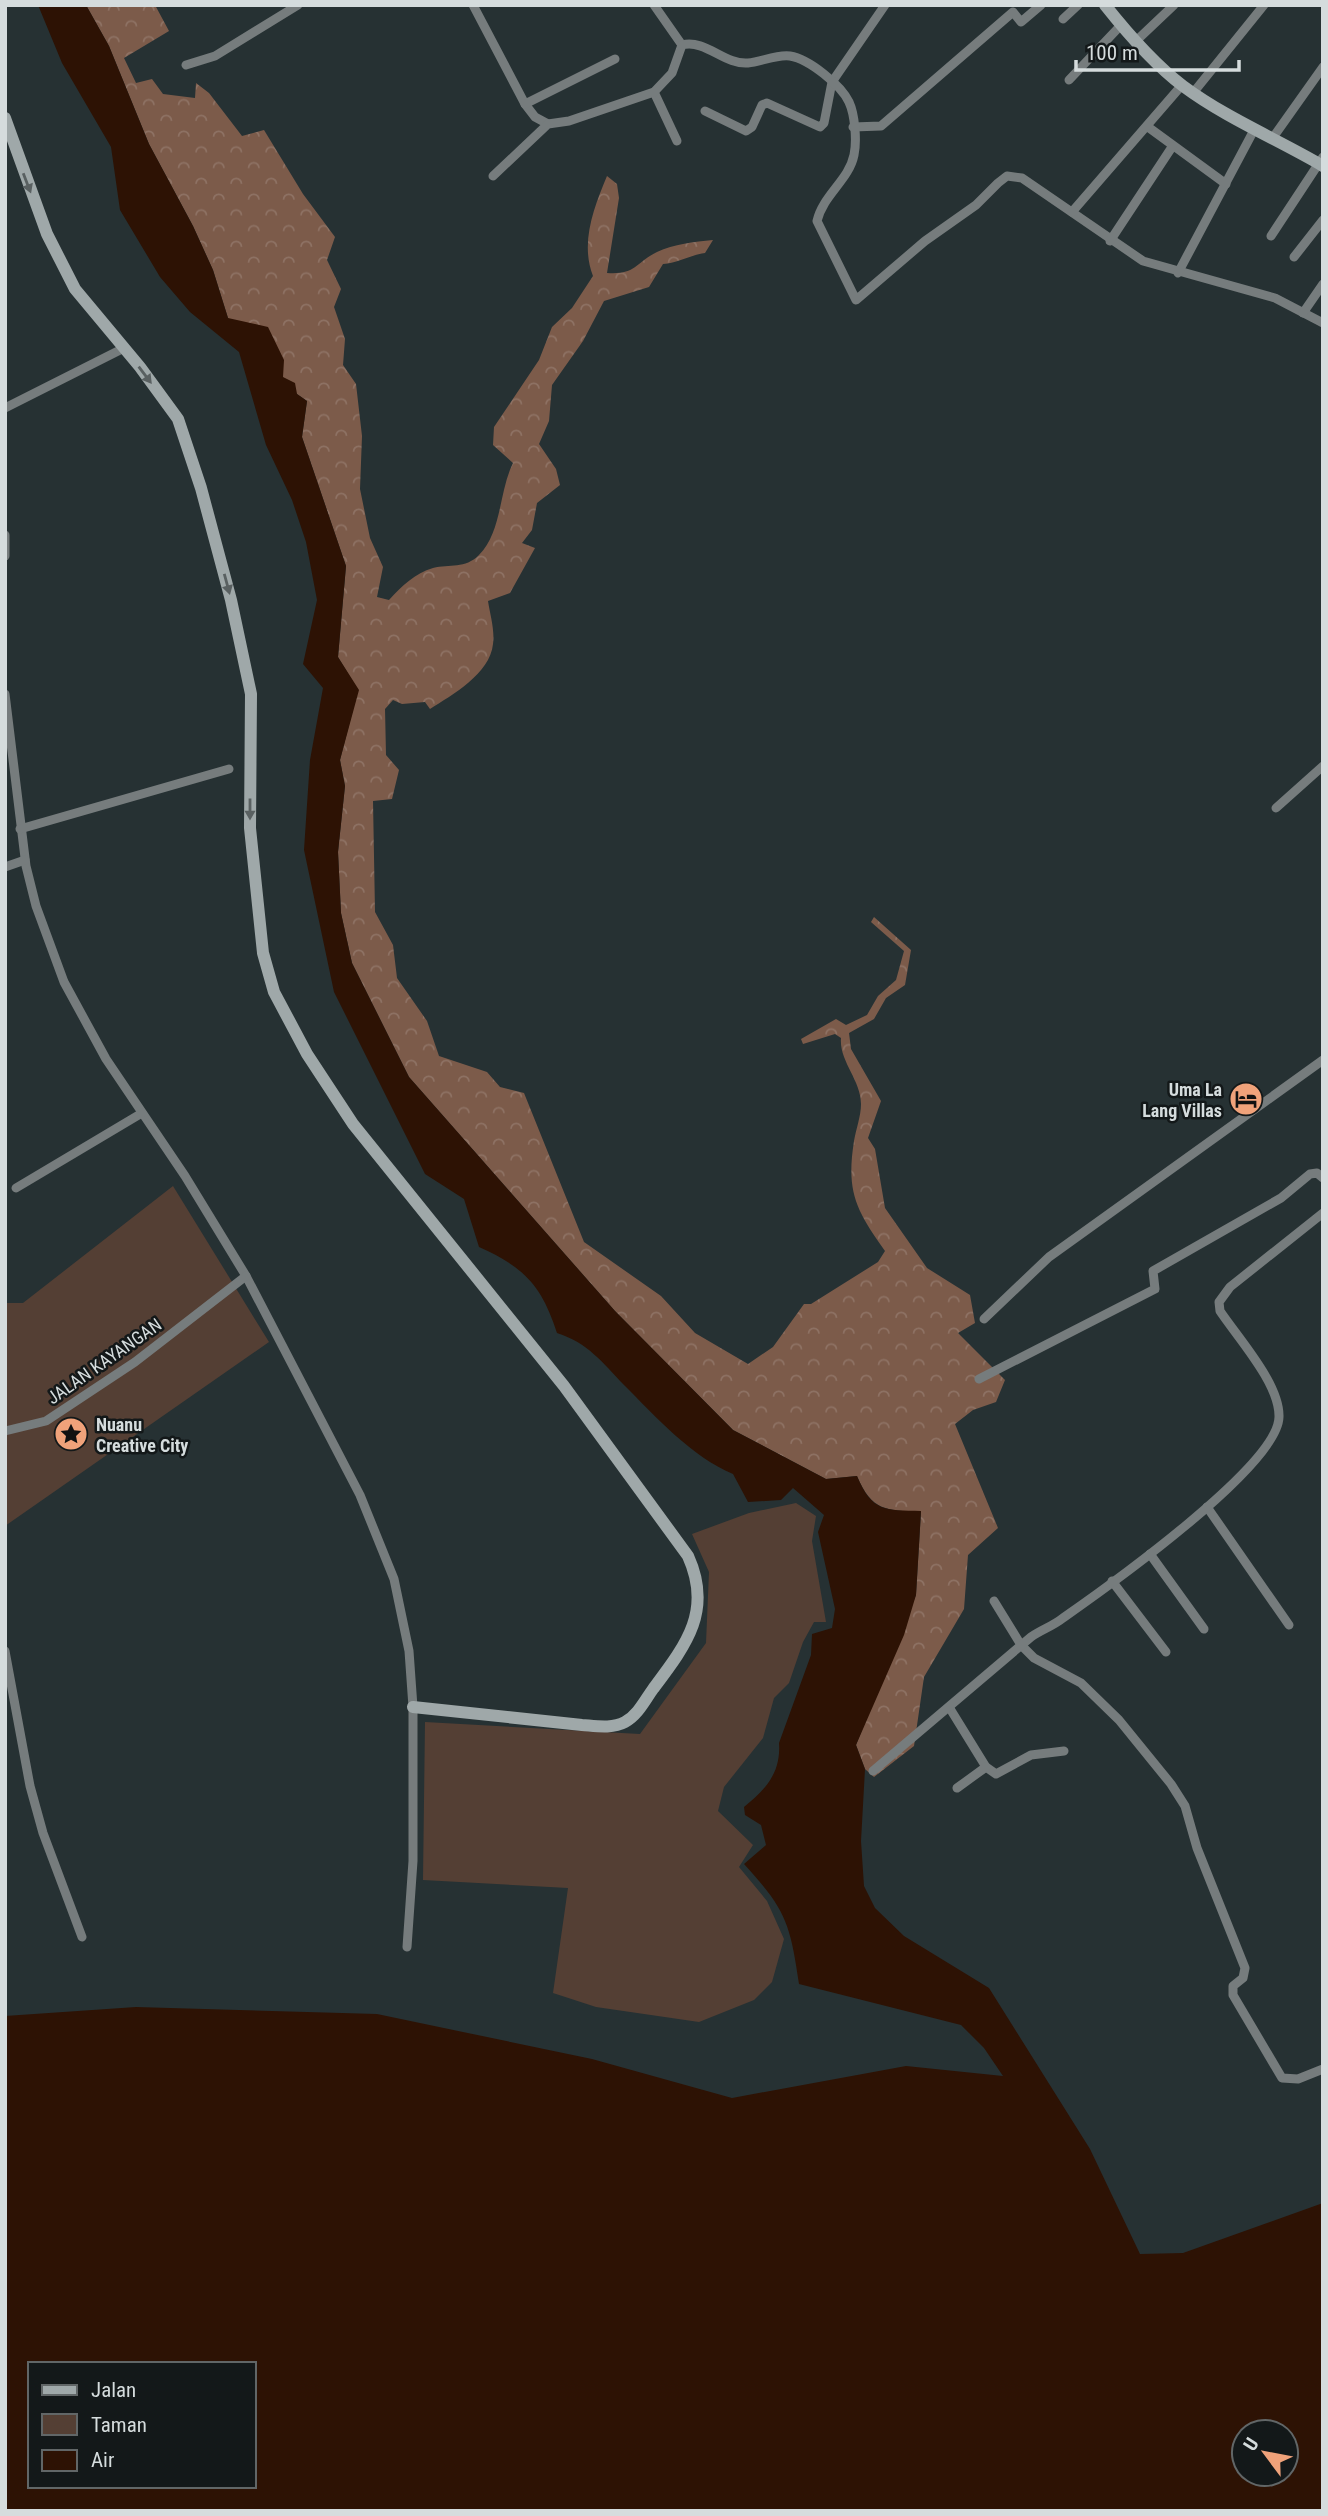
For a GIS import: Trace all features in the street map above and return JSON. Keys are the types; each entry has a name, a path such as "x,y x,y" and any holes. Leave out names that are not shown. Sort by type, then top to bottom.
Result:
{"street":[{"path":"186,65 215,56 298,5"},
{"path":"473,5 524,104 535,117 548,124"},
{"path":"654,5 682,45"},
{"path":"705,111 746,131 752,127 762,105 767,103 811,126 820,127 824,123 832,82 885,5"},
{"path":"853,127 881,127 1013,12 1021,22 1041,5"},
{"path":"1063,19 1078,5"},
{"path":"1136,41 1174,5"},
{"path":"1193,93 1264,5"},
{"path":"1110,7 1136,41 1181,85 1254,130 1321,162 1271,236"},
{"path":"1069,80 1122,24"},
{"path":"682,45 692,43 736,63 791,56 832,82 848,100 853,127 851,163 821,208 817,220 856,300 1007,176 1022,178 1110,241 1143,261 1178,272 1219,280 1275,298 1323,323"},
{"path":"493,176 548,124 569,121 654,92 669,78 682,45"},
{"path":"524,104 615,59"},
{"path":"1272,139 1323,66"},
{"path":"1072,212 1148,127 1181,85"},
{"path":"654,92 677,141"},
{"path":"5,118 47,234 75,289 178,419 201,488 231,600 251,694 250,828 263,953 274,992 307,1054 353,1125 564,1386 688,1556 698,1582 698,1608 686,1642 638,1711 625,1722 609,1726 582,1725 413,1707"},
{"path":"1148,127 1226,184"},
{"path":"1178,272 1254,130"},
{"path":"1110,241 1172,147"},
{"path":"1294,257 1323,220"},
{"path":"1303,313 1323,284"},
{"path":"5,408 124,348"},
{"path":"5,535 5,556"},
{"path":"5,694 25,860 36,906 64,982 106,1059 190,1184 246,1276 324,1423 384,1551 401,1607 413,1707 412,1885 407,1947"},
{"path":"1276,808 1323,766"},
{"path":"20,829 229,769"},
{"path":"5,867 25,860"},
{"path":"984,1319 1049,1257 1323,1060"},
{"path":"16,1188 142,1114"},
{"path":"979,1379 1155,1289 1153,1271 1281,1198 1310,1174 1317,1173 1323,1178"},
{"path":"873,1771 1021,1645 1066,1616 1150,1554 1207,1507 1256,1461 1276,1432 1279,1417 1277,1399 1220,1311 1219,1302 1230,1287 1323,1213"},
{"name":"JALAN KAYANGAN","path":"5,1431 46,1421 135,1362 246,1276"},
{"path":"1207,1507 1289,1625"},
{"path":"1150,1554 1204,1629"},
{"path":"1112,1581 1166,1652"},
{"path":"994,1601 1021,1645 1034,1657 1081,1683 1119,1720 1171,1784 1191,1819 1197,1847 1245,1968 1243,1978 1233,1986 1233,1996 1282,2078 1298,2079 1323,2069"},
{"path":"5,1651 30,1786 43,1833 82,1937"},
{"path":"948,1707 986,1767 1001,1773 1031,1755 1064,1751"},
{"path":"957,1788 986,1767"}],"green space":[{"path":"86,5 155,5 169,31 124,58 136,83 152,79 163,94 195,98 196,83 209,93 242,136 264,130 303,194 335,237 327,260 341,289 334,307 345,339 343,365 356,384 362,436 360,489 370,538 383,567 377,597 389,600 420,573 468,562 486,546 496,523 513,463 493,445 494,427 539,360 552,327 572,308 593,276 589,264 588,238 593,213 607,176 617,184 619,198 607,273 630,270 650,256 670,247 713,240 705,253 663,264 649,287 604,301 583,341 552,385 549,421 539,444 556,469 560,485 537,503 532,530 522,543 535,548 510,593 488,601 493,644 485,665 469,683 430,709 425,702 402,704 393,700 385,709 386,755 399,770 392,799 373,801 375,912 393,945 397,978 427,1021 439,1056 487,1072 500,1087 524,1093 584,1242 661,1296 695,1333 748,1364 773,1347 804,1304 811,1304 878,1262 885,1251 860,1212 853,1187 852,1159 861,1104 858,1087 843,1055 841,1038 835,1034 803,1044 801,1039 836,1019 846,1025 867,1015 878,996 896,980 904,951 871,922 874,917 911,950 905,985 886,998 874,1019 849,1033 851,1049 881,1101 868,1138 875,1149 885,1208 927,1268 970,1295 975,1323 958,1333 1005,1380 996,1402 973,1410 955,1424 998,1528 968,1555 964,1609 924,1677 914,1746 874,1777 865,1769 856,1745 916,1595 921,1512 881,1506 868,1496 857,1476 826,1479 733,1430 615,1311 409,1077 352,963 341,913 338,852 345,786 340,760 358,690 338,657 346,566 302,437 307,401 297,394 228,318 213,270 149,144 109,46"},
{"name":"Nuanu Creative City","path":"173,1186 269,1342 5,1526 5,1303 23,1303"},
{"path":"796,1503 816,1516 812,1541 826,1622 814,1622 803,1642 789,1683 774,1698 763,1738 724,1787 718,1811 753,1845 739,1867 767,1901 784,1939 772,1982 754,2000 699,2022 596,2007 553,1993 568,1888 423,1880 425,1722 640,1734 706,1643 709,1572 692,1534 749,1513"}],"water":[{"path":"38,5 86,5 109,46 149,144 213,270 228,318 268,327 284,360 283,377 295,383 297,394 307,401 302,437 346,566 338,657 359,690 340,760 345,786 338,852 341,913 352,963 409,1077 615,1311 733,1430 826,1479 857,1476 868,1497 881,1507 921,1511 916,1595 904,1635 856,1745 865,1769 861,1841 864,1886 875,1908 904,1936 989,1988 1090,2149 1140,2254 1183,2253 1323,2203 1323,2511 5,2511 5,2016 136,2007 377,2014 592,2059 732,2098 906,2066 1003,2076 984,2048 961,2025 799,1984 793,1946 784,1918 769,1894 744,1864 766,1845 761,1825 745,1815 744,1807 759,1794 775,1772 779,1743 811,1655 812,1634 832,1628 835,1609 818,1532 824,1515 793,1488 781,1500 748,1502 733,1474 689,1447 586,1348 557,1333 545,1303 529,1280 508,1262 479,1247 464,1199 425,1174 334,992 304,850 310,760 323,688 303,664 317,600 306,542 292,500 266,445 239,352 190,312 160,277 120,210 111,147 62,63"}],"place":[{"name":"Uma La Lang Villas","path":"1246,1099"},
{"name":"Nuanu Creative City","path":"71,1434"}]}
